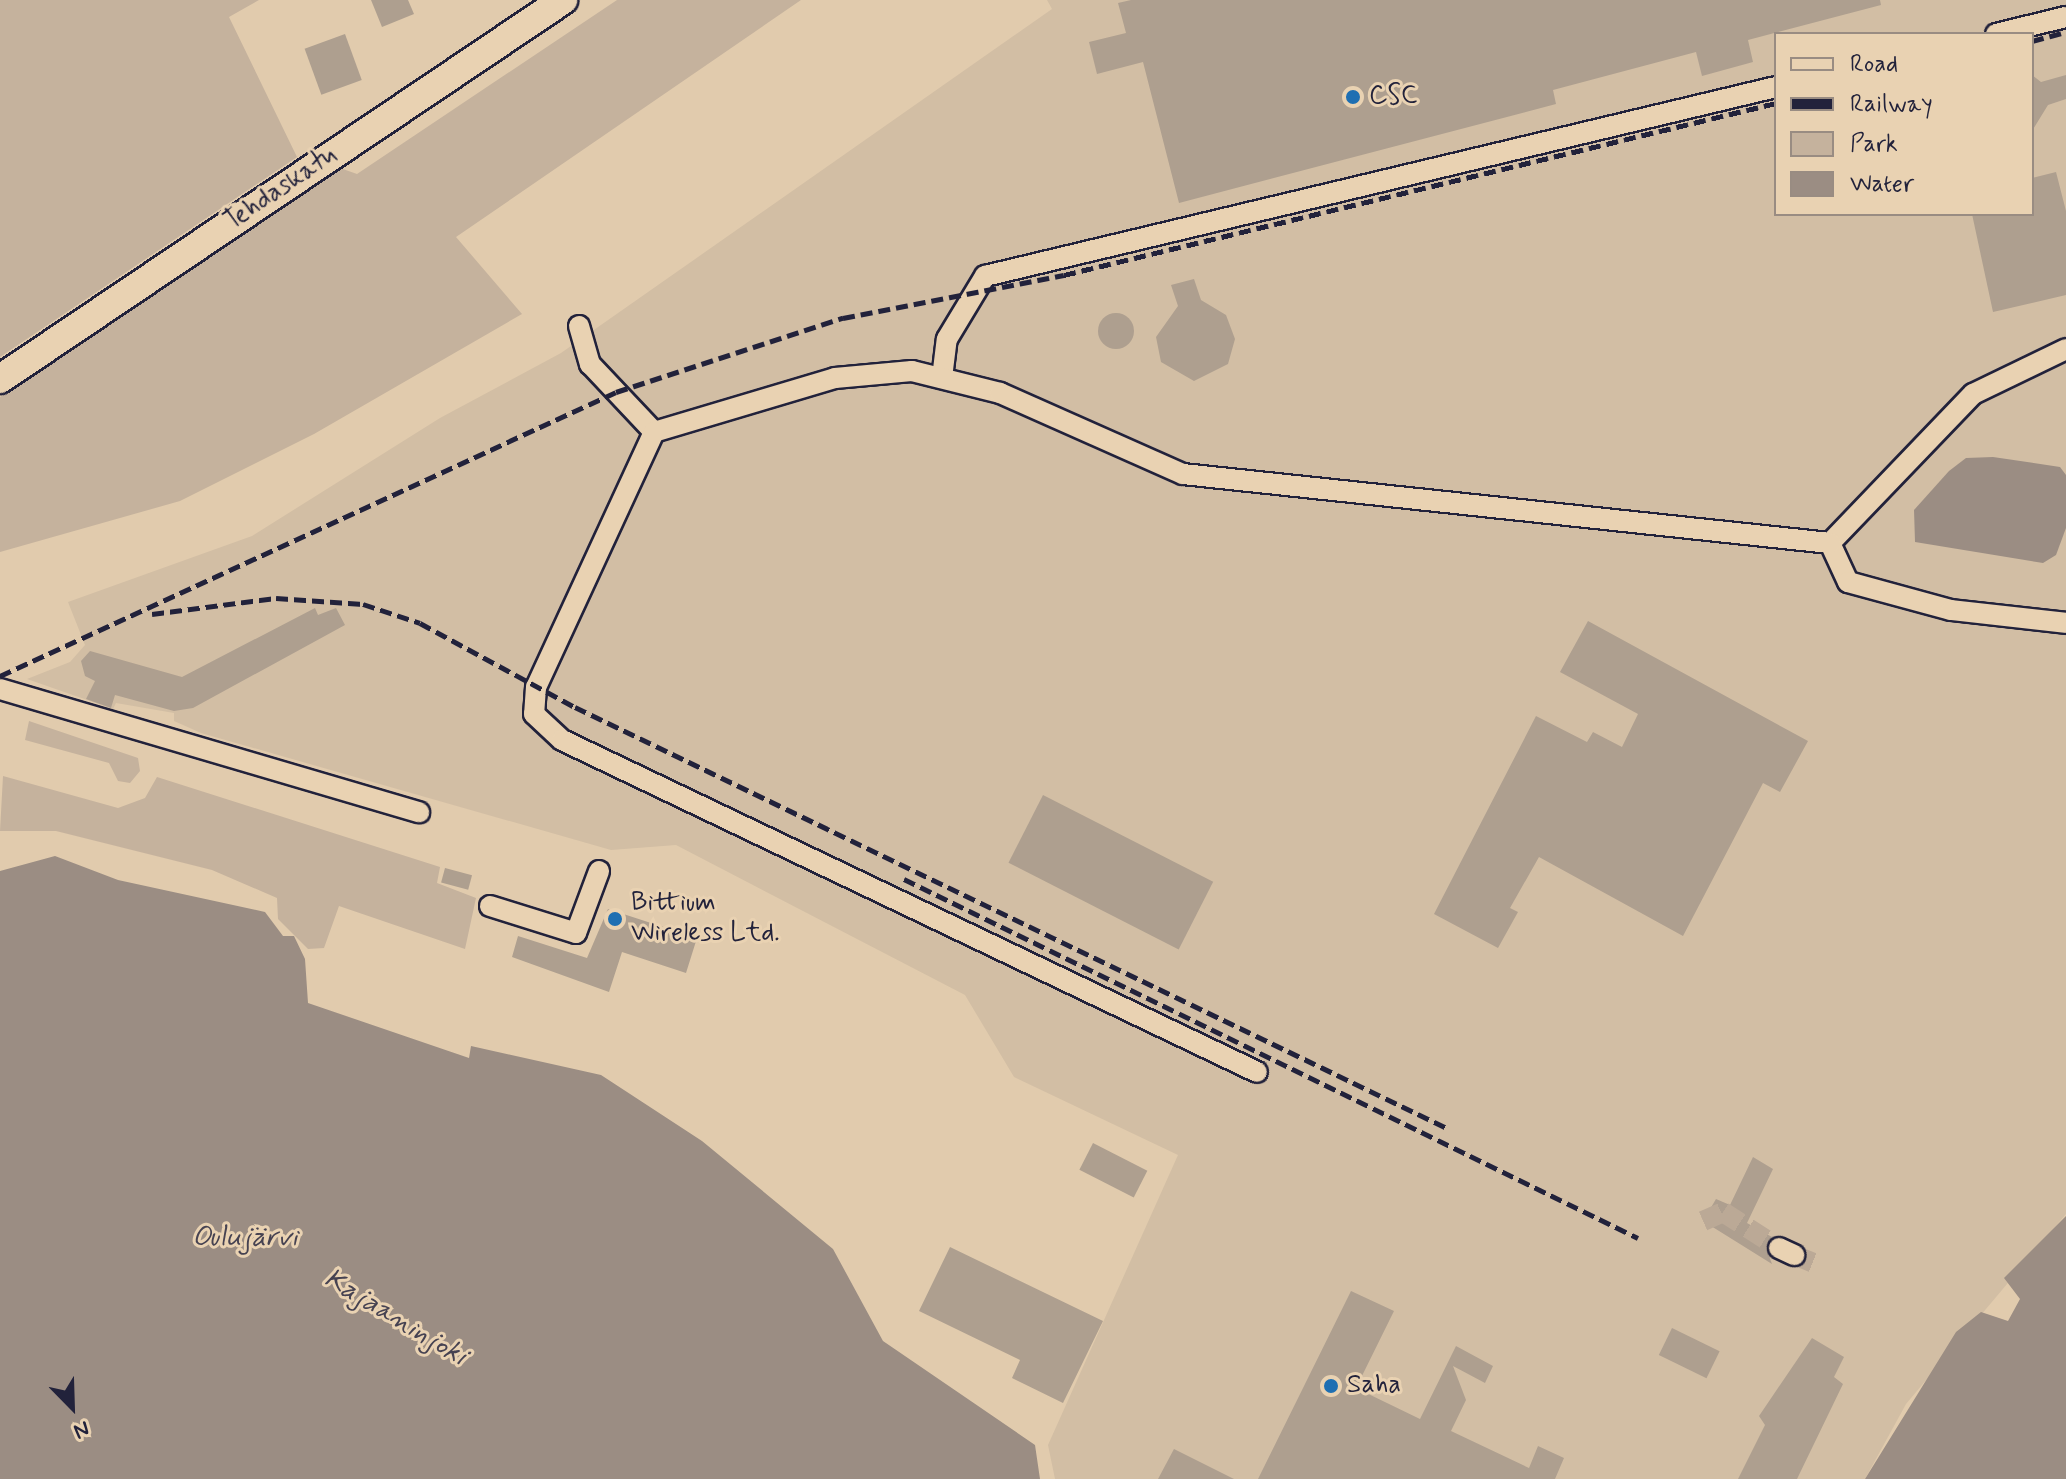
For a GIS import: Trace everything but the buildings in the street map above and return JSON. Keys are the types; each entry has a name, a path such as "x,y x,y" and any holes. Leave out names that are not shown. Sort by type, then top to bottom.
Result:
{"street":[{"name":"Tehdaskatu","path":"0,379 563,0"},
{"path":"2004,32 2066,17"},
{"path":"942,378 947,339 985,276 1774,87"},
{"path":"579,326 590,364 654,432"},
{"path":"1830,543 1973,394 2066,349"},
{"path":"1257,1072 562,740 534,714 536,687 654,432 835,378 912,371 1048,412 1183,474 1456,499 1618,526 1830,543"},
{"path":"1830,543 1848,582 1951,610 2066,623"},
{"path":"0,689 419,812"},
{"path":"490,906 576,933 599,871"}],"shaded area":[{"path":"1047,0 2066,0 2066,1214 1906,1404 1865,1479 1055,1479 1048,1445 1178,1155 1014,1077 965,995 676,845 611,850 201,733 174,721 174,713 116,703 113,709 27,679 70,662 85,645 68,602 252,536 440,418 561,353 1052,9"}],"green space":[{"path":"0,0 259,0 229,17 297,157 0,357"},
{"path":"617,0 801,0 456,237 522,314 314,434 180,501 0,552 0,397 309,187 340,168 357,174"},
{"path":"29,721 138,758 140,771 130,783 118,781 109,763 25,740"},
{"path":"3,776 118,808 145,798 157,777 440,867 437,883 476,898 465,949 339,906 324,948 308,949 278,919 277,898 212,870 56,831 0,831"}],"water":[{"path":"1993,457 2060,467 2066,475 2066,528 2056,555 2043,563 1915,542 1914,510 1949,471 1966,458"},
{"name":"Oulujärvi","path":"55,856 118,880 265,912 283,936 294,936 305,959 308,1003 469,1058 471,1046 601,1075 702,1141 833,1249 883,1341 1035,1445 1040,1479 0,1479 0,871"},
{"path":"2066,1216 2066,1479 1865,1479 1956,1332 1981,1312 2008,1321 2020,1299 2004,1278"}],"tunnel":[{"path":"1703,1221 1723,1212 1779,1248"},
{"path":"1794,1255 1816,1264"}],"railway":[{"path":"2034,40 2066,32"},
{"path":"0,676 616,392 843,318 1064,275 1774,103"},
{"path":"152,614 276,598 363,604 420,623 575,707 1449,1129"},
{"path":"904,879 1638,1238"}],"place":[{"name":"CSC","path":"1353,97"},
{"name":"Bittium Wireless Ltd.","path":"615,919"},
{"name":"Saha","path":"1331,1386"}],"water label":[{"name":"Kajaaninjoki","path":"395,1318"}]}
